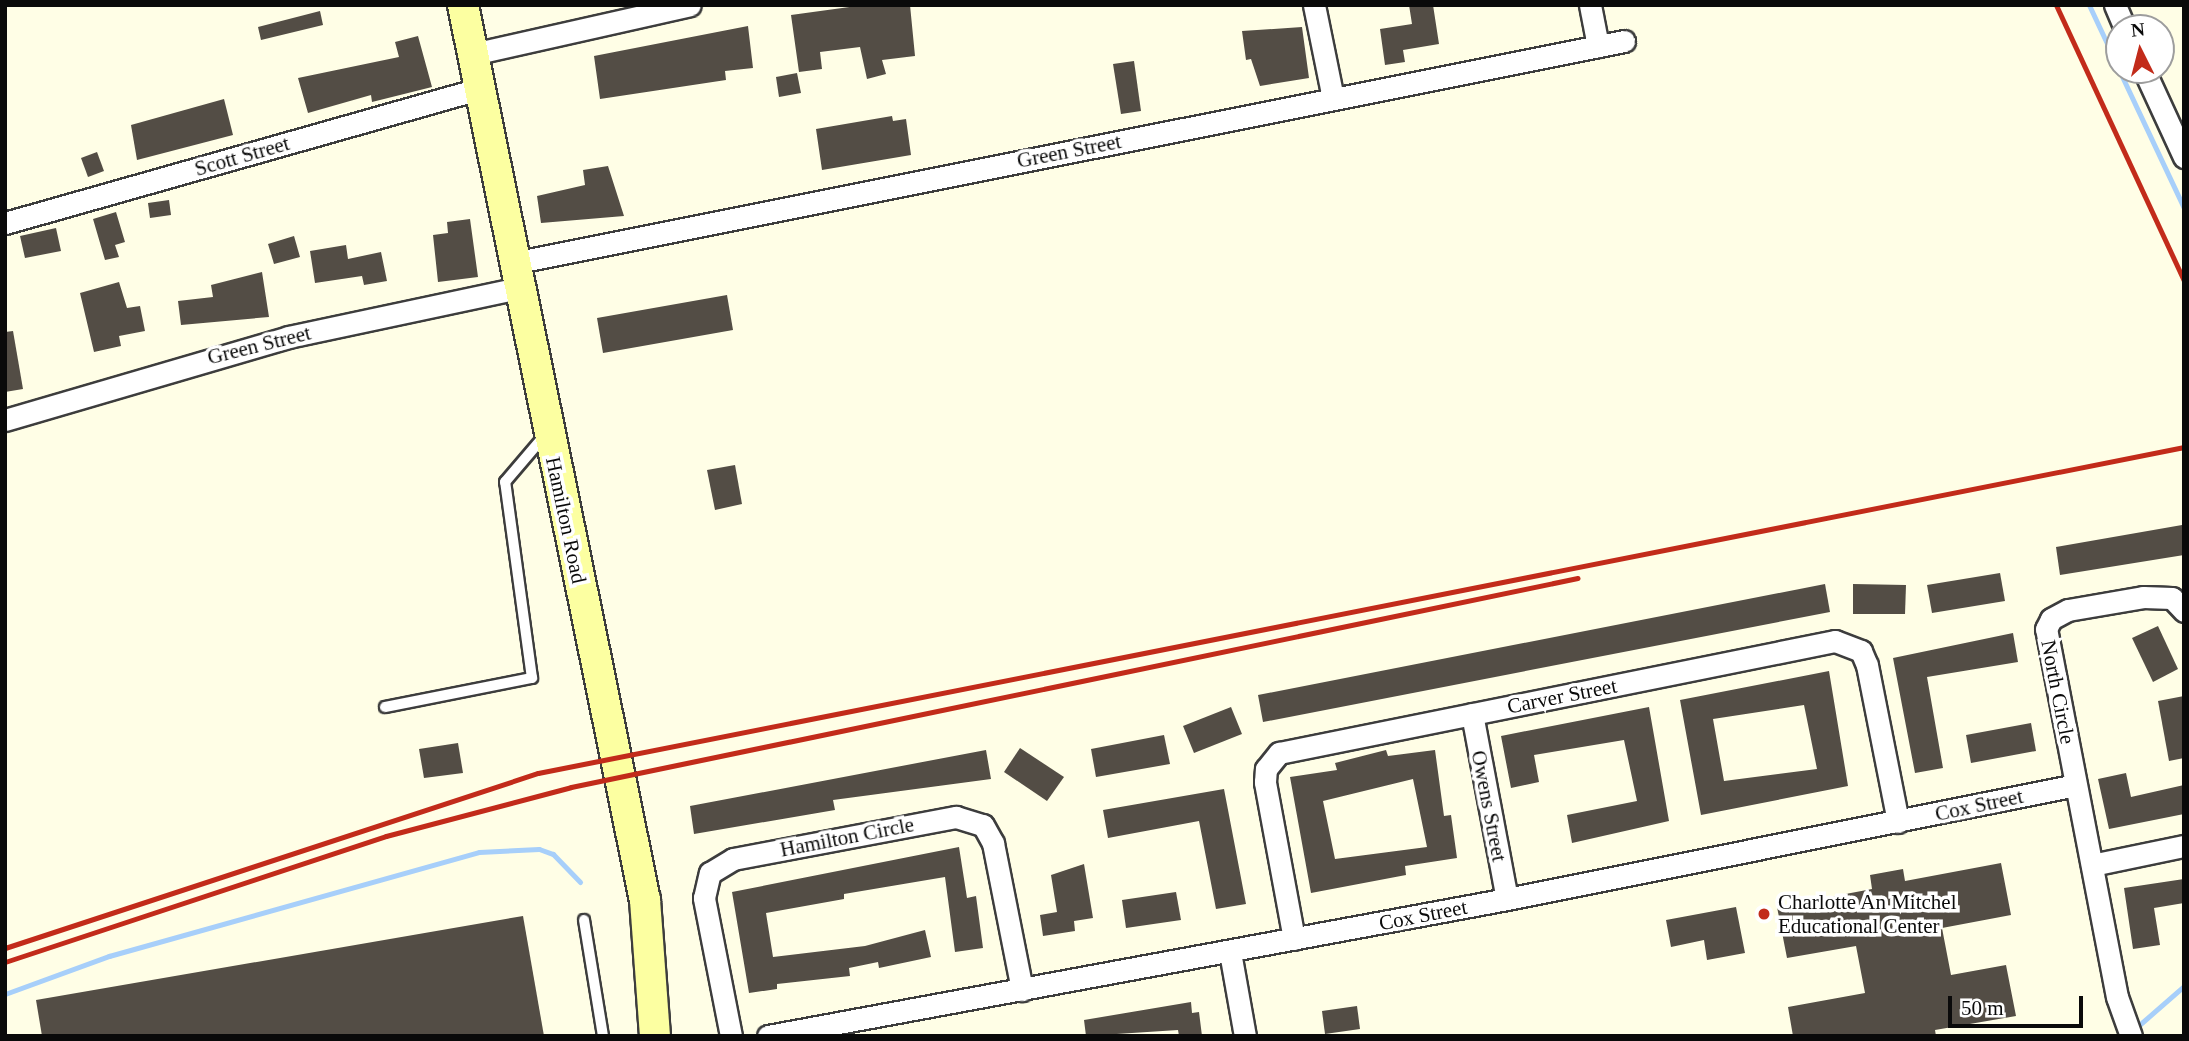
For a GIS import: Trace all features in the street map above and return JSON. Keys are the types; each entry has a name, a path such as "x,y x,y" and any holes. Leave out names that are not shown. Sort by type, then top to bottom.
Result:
{"street":[{"name":"Hamilton Road","path":"463,5 645,900 652,1035"},
{"path":"473,54 690,5"},
{"path":"1314,5 1333,98"},
{"path":"1590,5 1598,46"},
{"name":"Green Street","path":"5,420 276,340 516,275 1333,98 1624,41"},
{"path":"2150,84 2184,157"},
{"name":"Scott Street","path":"5,223 480,89"},
{"name":"North Circle","path":"2131,1036 2117,997 2045,639 2050,619 2068,611 2158,596 2172,598 2184,611"},
{"name":"Carver Street","path":"1294,939 1265,782 1271,759 1289,749 1835,641 1850,644 1867,664 1898,822"},
{"name":"Owens Street","path":"1472,713 1507,899"},
{"name":"Cox Street","path":"768,1036 1507,899 2076,785"},
{"name":"Hamilton Circle","path":"731,1036 704,898 710,873 733,859 956,817 983,825 993,844 1022,990"},
{"path":"2092,865 2184,846"},
{"path":"1230,952 1245,1036"}],"lane":[{"path":"385,707 532,678 505,482 548,432"},
{"path":"584,920 603,1036"}],"building":[{"path":"864,5 910,5 915,56 882,60 886,74 867,79 860,47 820,52 822,69 799,72 791,15"},
{"path":"1409,5 1433,5 1439,44 1403,50 1405,62 1385,65 1380,29 1412,24"},
{"path":"320,11 323,25 261,40 258,27"},
{"path":"748,26 753,68 725,71 726,80 600,99 594,56"},
{"path":"1302,27 1309,78 1260,86 1251,59 1246,60 1242,31"},
{"path":"418,36 432,87 372,102 371,95 308,113 298,78 399,57 395,42"},
{"path":"1134,61 1141,111 1121,114 1113,64"},
{"path":"797,73 801,93 779,97 776,77"},
{"path":"224,99 233,135 137,160 131,125"},
{"path":"892,116 893,121 906,119 911,155 822,170 816,129"},
{"path":"97,152 104,171 88,177 81,158"},
{"path":"608,166 624,216 541,223 537,196 585,185 583,170"},
{"path":"169,200 171,215 150,218 148,203"},
{"path":"116,212 125,242 115,245 119,257 105,260 93,219"},
{"path":"470,219 478,277 438,282 433,235 448,233 447,222"},
{"path":"56,228 61,251 25,258 20,236"},
{"path":"294,236 300,257 274,264 268,244"},
{"path":"346,245 348,259 381,252 387,281 364,285 362,276 315,283 310,251"},
{"path":"262,272 269,317 181,325 178,301 213,297 211,285"},
{"path":"119,282 127,308 140,306 145,331 119,336 121,346 94,352 80,293"},
{"path":"727,295 733,330 603,353 597,318"},
{"path":"13,331 23,389 5,392 5,332"},
{"path":"735,465 742,504 715,510 707,470"},
{"path":"2182,525 2184,555 2060,575 2056,547"},
{"path":"2000,573 2005,601 1932,613 1927,585"},
{"path":"1825,584 1830,612 1263,722 1258,695"},
{"path":"1853,584 1906,585 1905,614 1853,614"},
{"path":"2158,626 2178,669 2153,682 2132,638"},
{"path":"2013,633 2018,662 1927,677 1943,768 1915,773 1893,658"},
{"path":"1829,671 1848,786 1701,815 1680,700","holes":["1804,705 1817,769 1724,781 1713,719"]},
{"path":"2184,696 2184,758 2169,761 2158,701"},
{"path":"1231,707 1242,734 1194,753 1183,726"},
{"path":"1649,707 1669,821 1572,843 1567,815 1637,801 1624,740 1534,755 1539,782 1511,788 1501,736"},
{"path":"2031,723 2036,751 1971,763 1966,735"},
{"path":"1164,735 1170,764 1096,777 1091,749"},
{"path":"458,743 463,773 424,778 419,749"},
{"path":"1020,748 1064,777 1047,801 1004,772"},
{"path":"986,750 991,779 833,800 835,810 694,834 690,806"},
{"path":"1386,750 1388,756 1435,750 1444,816 1451,815 1457,858 1405,866 1406,875 1311,893 1290,777 1337,770 1335,763","holes":["1413,779 1427,847 1335,859 1323,801"]},
{"path":"2126,773 2131,797 2184,785 2184,814 2109,829 2098,779"},
{"path":"1224,789 1246,904 1216,909 1199,821 1108,838 1103,810"},
{"path":"959,847 967,898 976,896 983,948 955,952 945,877 844,894 844,899 766,913 773,957 865,946 925,930 931,957 879,968 878,962 849,968 850,976 777,984 777,989 749,993 732,892"},
{"path":"2001,863 2011,915 1942,928 1951,975 2006,965 2016,1016 1935,1030 1936,1036 1793,1036 1788,1007 1865,993 1856,946 1787,958 1777,907 1872,889 1870,875 1903,869 1905,881"},
{"path":"1084,864 1093,918 1074,921 1075,931 1043,936 1040,915 1057,912 1051,875"},
{"path":"2184,879 2184,903 2154,908 2160,945 2133,949 2124,888"},
{"path":"1176,892 1181,920 1126,928 1122,900"},
{"path":"1736,907 1745,953 1707,960 1704,940 1671,947 1666,920"},
{"path":"523,916 544,1036 42,1036 36,1000"},
{"path":"1191,1002 1192,1013 1199,1012 1202,1036 1179,1036 1178,1030 1086,1036 1084,1020"},
{"path":"1357,1006 1360,1029 1325,1034 1322,1011"}],"waterway":[{"path":"2089,5 2105,39"},
{"path":"2126,84 2184,208"},
{"path":"5,994 109,956 479,852 539,849 553,854 580,882"},
{"path":"2138,1026 2184,986"}],"railway":[{"path":"2056,5 2184,281"},
{"path":"5,948 538,773 2184,447"},
{"path":"5,962 386,836 571,787 1578,578"}],"place":[{"name":"Charlotte An Mitchel Educational Center","path":"1764,914"}]}
